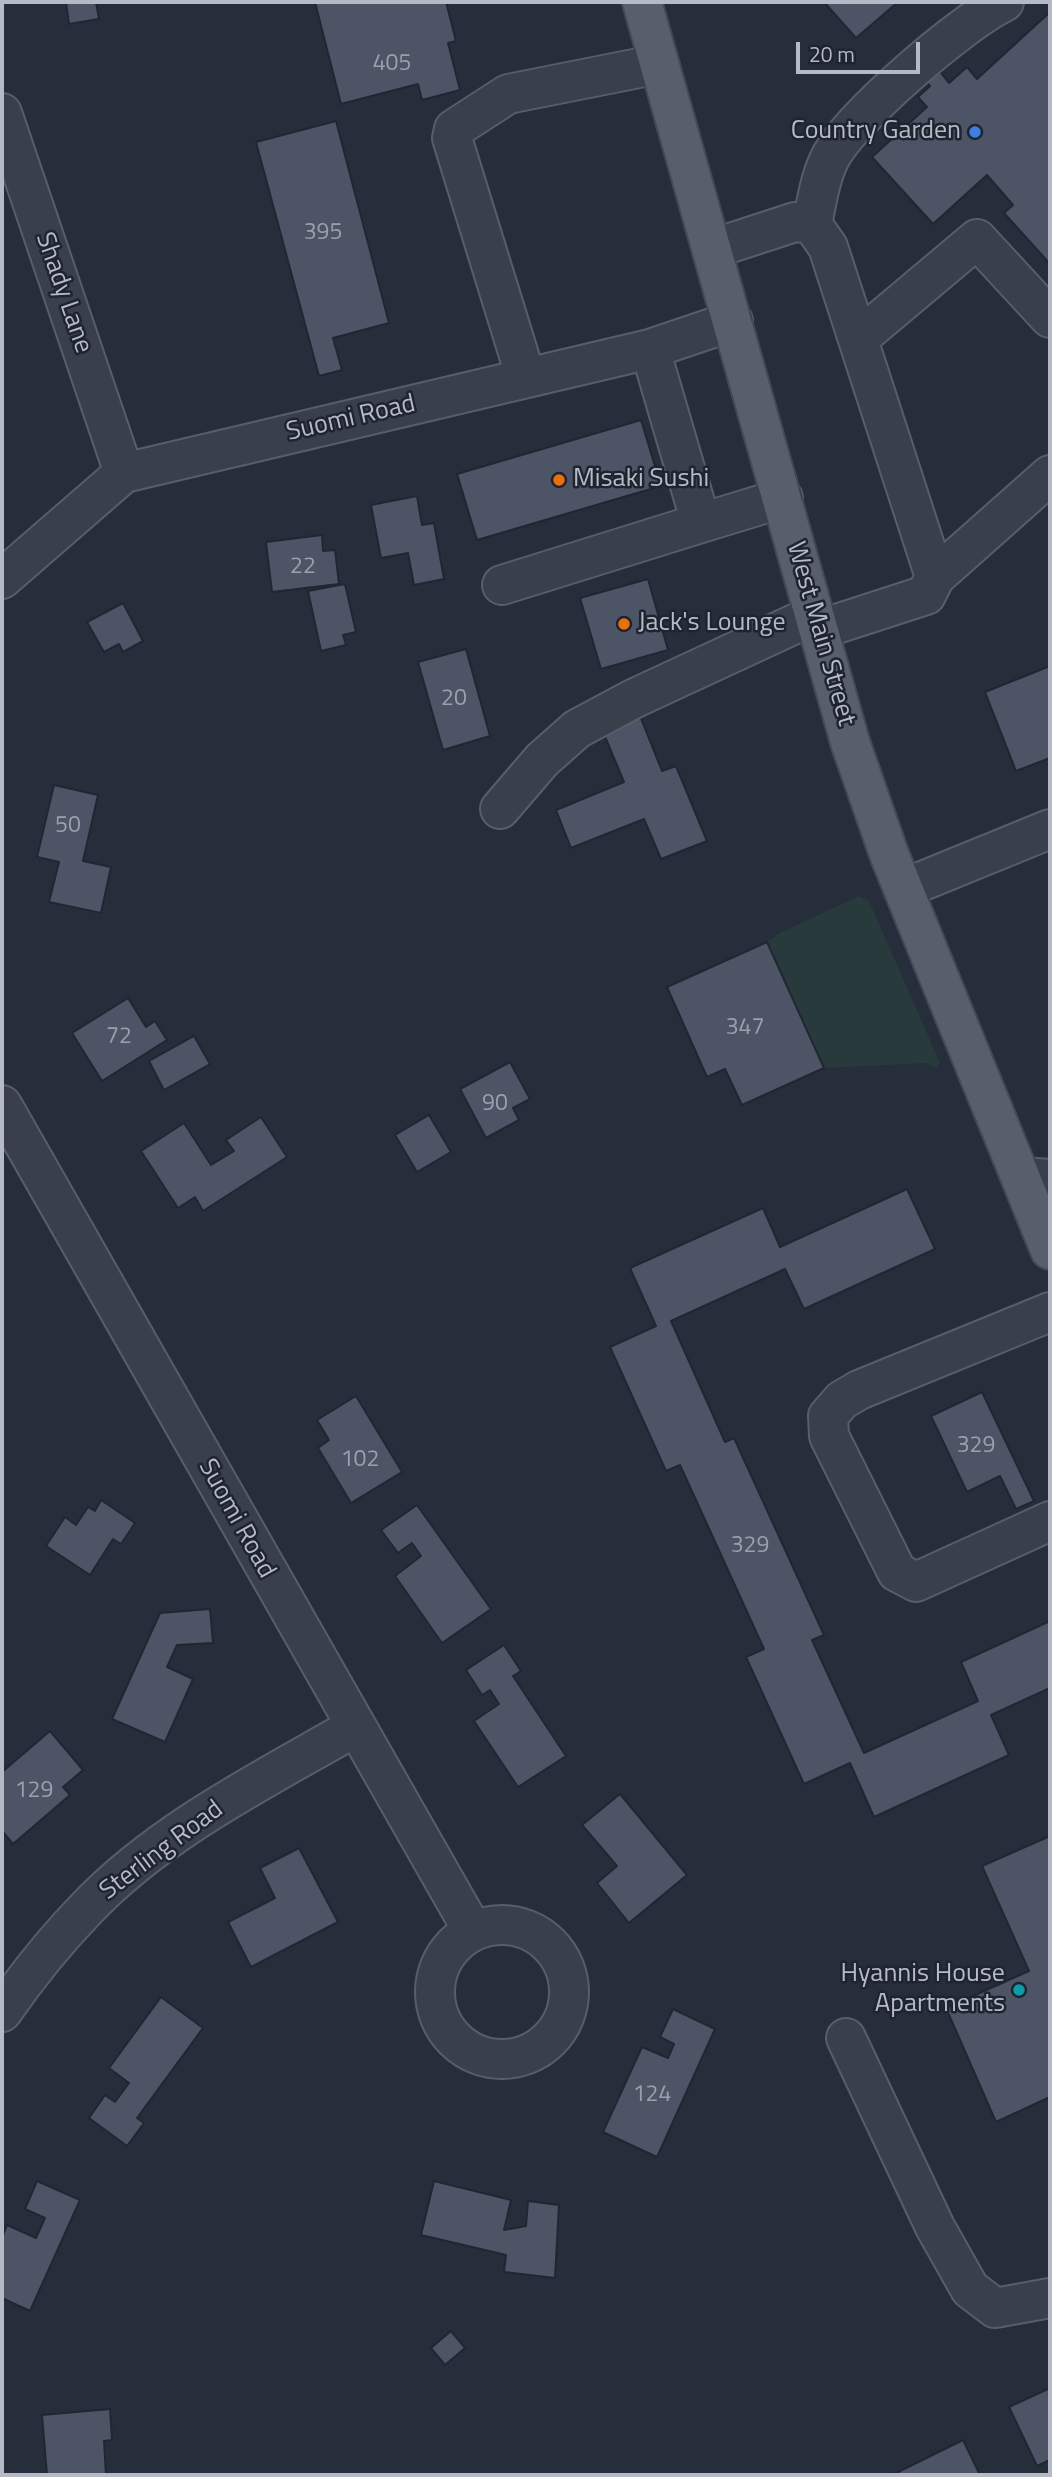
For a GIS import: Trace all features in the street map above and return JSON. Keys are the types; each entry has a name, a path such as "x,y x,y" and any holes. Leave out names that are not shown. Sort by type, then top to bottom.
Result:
{"main road":[{"name":"West Main Street","path":"642,2 850,742 903,889 1036,1178 1050,1250"}],"street":[{"path":"935,578 828,247 812,224 822,175 832,154 860,121 945,41 1004,2"},
{"path":"526,377 452,138 454,129 508,94 659,64"},
{"name":"Shady Lane","path":"2,113 124,473"},
{"path":"712,249 795,222 812,224"},
{"path":"858,339 977,239 1050,318"},
{"name":"Suomi Road","path":"2,579 124,473 650,349 733,321"},
{"path":"650,349 701,523"},
{"path":"500,809 541,760 577,729 633,699 816,622 926,596 935,578 1050,475"},
{"path":"502,585 783,498"},
{"path":"903,889 1050,829"},
{"name":"Suomi Road","path":"2,1105 473,1931"},
{"path":"1050,1312 859,1390 842,1400 828,1416 829,1436 897,1572 905,1578 916,1582 1050,1521"},
{"name":"Sterling Road","path":"2,2012 27,1976 87,1908 131,1869 165,1842 243,1792 355,1727"},
{"path":"846,2038 935,2227 970,2289 995,2308 1050,2298"}],"shaded area":[{"path":"859,896 869,901 940,1063 936,1068 926,1063 824,1068 767,942 780,933"}],"building":[{"path":"66,2 96,2 99,19 69,24"},
{"path":"315,2 446,2 456,41 448,43 460,90 422,100 418,84 341,104"},
{"path":"824,2 898,2 856,38"},
{"name":"Country Garden","path":"1050,12 1050,264 1004,213 1013,205 987,175 933,224 872,157 927,107 918,97 930,86 924,79 937,68 949,83 967,67 977,79"},
{"path":"336,121 389,323 333,338 342,370 319,376 256,142"},
{"name":"Misaki Sushi","path":"641,420 661,486 477,540 457,474"},
{"path":"417,496 422,525 434,523 444,579 414,585 408,553 381,558 371,505"},
{"path":"322,535 323,551 335,550 339,584 272,592 266,542"},
{"name":"Jack's Lounge","path":"648,579 668,650 601,669 580,598"},
{"path":"345,584 356,632 343,635 346,645 321,651 308,591"},
{"path":"123,603 143,641 123,652 119,644 104,652 87,622"},
{"path":"466,649 490,736 443,750 418,662"},
{"path":"1050,666 1050,758 1016,771 985,692"},
{"path":"640,716 662,771 676,766 707,841 661,859 644,819 571,848 556,810 624,782 603,732"},
{"path":"54,785 98,795 83,861 111,867 101,913 49,902 59,862 37,857"},
{"path":"767,942 824,1068 742,1105 725,1069 707,1077 667,987"},
{"path":"128,998 146,1027 155,1021 167,1040 102,1081 72,1033"},
{"path":"194,1036 210,1064 164,1090 149,1061"},
{"path":"510,1062 530,1099 513,1108 519,1120 486,1138 460,1089"},
{"path":"429,1115 451,1152 417,1172 395,1135"},
{"path":"261,1117 287,1157 203,1211 195,1197 178,1208 141,1151 184,1123 211,1165 234,1151 226,1140"},
{"path":"907,1189 935,1249 804,1309 785,1269 671,1321 725,1442 734,1438 824,1635 812,1640 864,1753 978,1701 961,1662 1050,1621 1050,1688 991,1715 1009,1755 874,1817 850,1763 804,1784 746,1657 764,1649 680,1465 666,1471 610,1347 656,1326 630,1268 763,1208 780,1247"},
{"path":"982,1392 1034,1501 1016,1509 1000,1476 967,1492 931,1416"},
{"path":"356,1396 402,1472 351,1503 318,1448 329,1440 317,1420"},
{"path":"101,1500 135,1523 121,1544 113,1539 90,1575 46,1546 65,1517 76,1525 88,1507 95,1511"},
{"path":"417,1505 491,1609 442,1643 395,1576 421,1556 412,1543 398,1553 381,1530"},
{"path":"210,1609 213,1643 177,1645 167,1667 193,1679 165,1742 112,1719 160,1613"},
{"path":"504,1645 521,1671 513,1676 566,1756 518,1787 474,1721 499,1704 490,1690 482,1695 466,1670"},
{"path":"50,1731 83,1770 63,1787 70,1795 13,1844 2,1831 2,1772"},
{"path":"620,1794 687,1875 629,1923 597,1883 617,1866 582,1825"},
{"name":"Hyannis House Apartments","path":"1050,1836 1050,2097 996,2122 946,2008 1029,1971 982,1866"},
{"path":"299,1848 338,1922 251,1967 228,1922 275,1898 260,1868"},
{"path":"161,1997 203,2028 137,2118 144,2123 127,2146 89,2118 105,2095 115,2102 129,2083 109,2068"},
{"path":"673,2009 715,2029 657,2157 603,2132 642,2047 668,2058 674,2044 660,2037"},
{"path":"37,2181 80,2200 30,2311 2,2298 2,2237 7,2225 36,2238 45,2218 25,2209"},
{"path":"434,2181 511,2200 504,2230 526,2226 528,2201 559,2205 555,2278 504,2272 506,2255 421,2235"},
{"path":"451,2331 465,2348 445,2365 431,2348"},
{"path":"1050,2388 1050,2460 1037,2466 1009,2407"},
{"path":"110,2409 112,2440 104,2441 106,2475 47,2475 42,2415"},
{"path":"963,2440 980,2475 892,2475"}],"place":[{"name":"Country Garden","path":"975,132"},
{"name":"Misaki Sushi","path":"559,480"},
{"name":"Jack's Lounge","path":"624,624"},
{"name":"Hyannis House Apartments","path":"1019,1990"}]}
